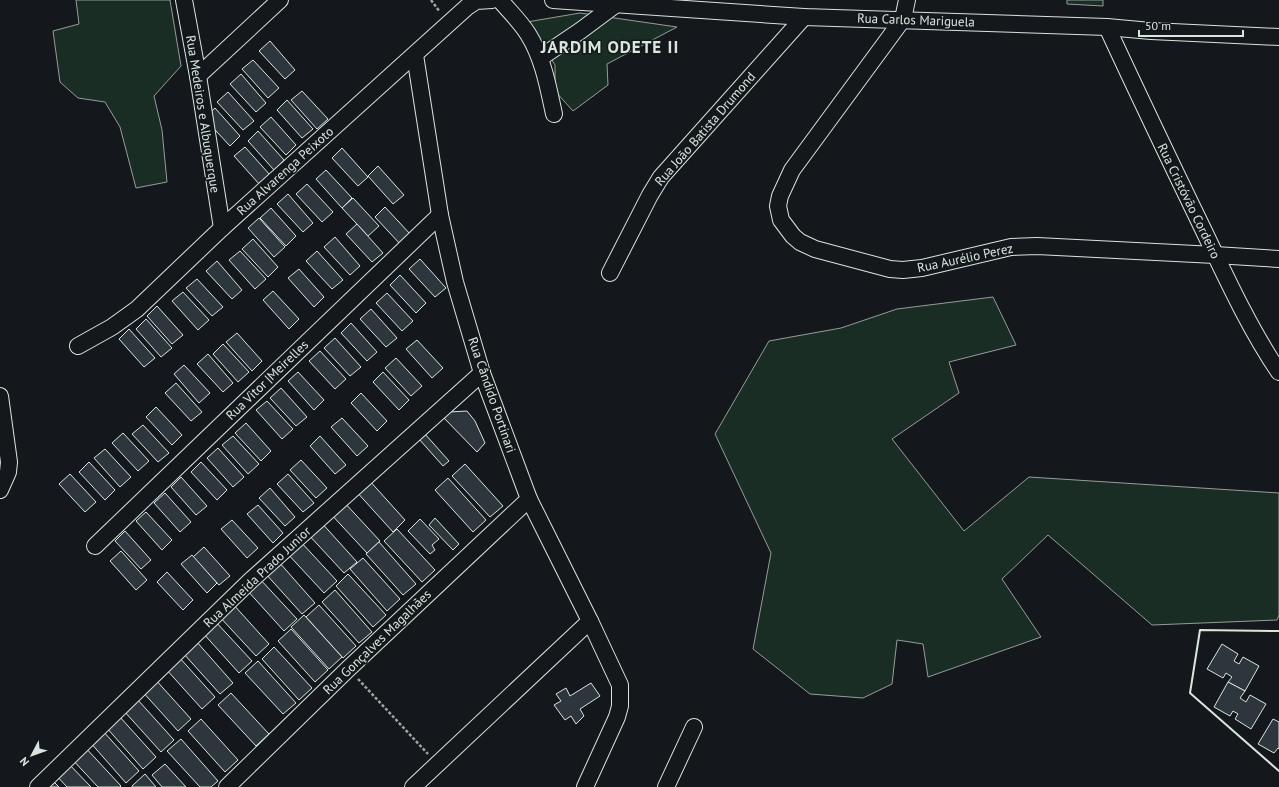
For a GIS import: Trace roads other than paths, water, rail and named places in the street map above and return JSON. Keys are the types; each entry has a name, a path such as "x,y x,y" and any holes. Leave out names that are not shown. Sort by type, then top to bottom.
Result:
{"street":[{"name":"Rua Medeiros e Albuquerque","path":"184,0 198,76 222,228"},
{"path":"198,76 280,0"},
{"name":"Rua Alvarenga Peixoto","path":"78,346 112,327 137,309 222,228 472,4 481,0 492,0"},
{"path":"500,0 524,28 540,58 554,114"},
{"name":"Rua Carlos Mariguela","path":"553,0 615,5 654,3 804,17 903,19 1107,27 1151,31 1279,37"},
{"name":"Rua Aurélio Perez","path":"907,0 903,19 792,170 784,186 778,206 781,220 793,236 800,242 815,249 890,269 903,270 922,268 1011,247 1037,246 1279,259"},
{"path":"540,58 615,5"},
{"name":"Rua João Batista Drumond","path":"610,273 650,195 661,177 804,17"},
{"name":"Rua Cristóvão Cordeiro","path":"1107,27 1142,104 1215,255 1265,351 1279,372"},
{"name":"Rua Cândido Portinari","path":"416,55 440,215 455,282 482,373 529,499 620,685 620,706 618,718 585,787"},
{"name":"Rua Vitor |Meirelles","path":"95,546 440,215"},
{"name":"Rua Almeida Prado Junior","path":"38,787 250,581 482,373"},
{"path":"0,396 9,462 8,472 0,490"},
{"name":"Rua Gonçalves Magalhães","path":"228,787 348,669 529,499"},
{"path":"413,787 590,621"},
{"path":"666,787 694,727"}],"district":[{"name":"JARDIM ODETE II","path":"610,47"}]}
